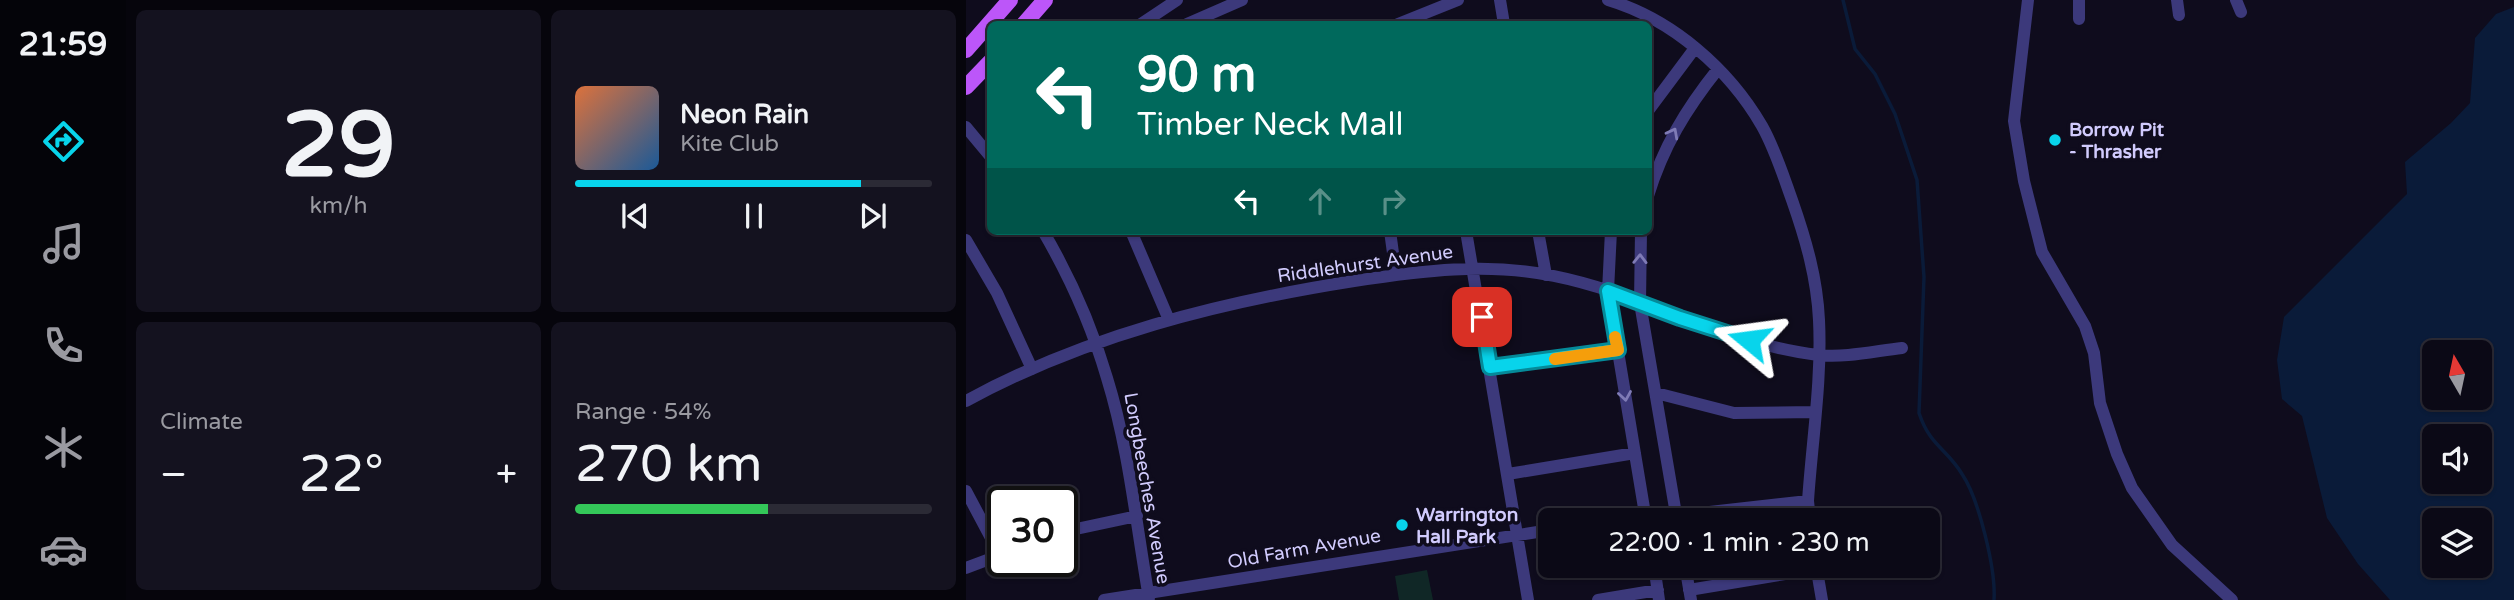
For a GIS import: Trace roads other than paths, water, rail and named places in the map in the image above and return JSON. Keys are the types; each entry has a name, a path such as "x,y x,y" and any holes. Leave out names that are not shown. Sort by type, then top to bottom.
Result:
{"main road":[{"path":"992,21 1010,0"},
{"path":"1027,21 1045,0"},
{"path":"966,50 987,26"},
{"path":"966,87 987,65"}],"street":[{"path":"1146,21 1177,0"},
{"path":"1194,21 1242,0"},
{"path":"1406,21 1458,0"},
{"path":"1500,0 1504,21"},
{"path":"1608,0 1648,16 1695,48 1718,69 1745,101 1762,127 1775,156 1808,245 1816,293 1819,355 1809,508"},
{"path":"2028,0 2014,121 2024,181 2042,251 2085,326 2094,353 2100,403 2132,488 2172,545 2232,600"},
{"path":"2079,0 2079,19"},
{"path":"2177,0 2179,15"},
{"path":"1652,106 1695,48"},
{"path":"1652,184 1674,131 1718,69"},
{"path":"966,127 987,152"},
{"name":"Longbeeches Avenue","path":"1046,235 1074,291 1108,379 1137,516 1148,596"},
{"path":"1133,235 1169,320"},
{"path":"1391,235 1396,275"},
{"path":"1467,235 1528,600"},
{"path":"1539,235 1546,275"},
{"path":"1611,235 1608,291 1644,508"},
{"path":"1641,235 1640,303 1675,508"},
{"path":"966,240 998,293 1032,369"},
{"name":"Riddlehurst Avenue","path":"966,401 1032,369 1096,343 1169,320 1244,301 1396,275 1473,268 1546,275 1608,291 1726,333 1819,355 1902,348"},
{"path":"1490,367 1618,350"},
{"path":"1656,393 1734,413 1815,412"},
{"path":"1508,474 1635,453"},
{"path":"966,491 987,529"},
{"path":"1754,508 1808,501"},
{"path":"1078,529 1137,516"},
{"name":"Old Farm Avenue","path":"1104,600 1148,596 1538,532"},
{"path":"966,568 987,560"},
{"path":"1690,595 1766,578"},
{"path":"1818,578 1822,600"},
{"path":"1598,600 1658,595"}],"water":[{"path":"2514,7 2514,600 2390,600 2358,564 2327,518 2302,416 2282,399 2277,360 2284,317 2407,194 2405,162 2470,103 2475,38 2496,14"}],"waterway":[{"path":"1843,0 1855,49 1875,74 1895,114 1917,180 1924,277 1919,413 1928,433 1956,465 1968,485 1980,517 1989,554 1994,600"}],"place":[{"name":"Borrow Pit - Thrasher","path":"2055,140"},
{"name":"Warrington Hall Park","path":"1402,525"}]}
